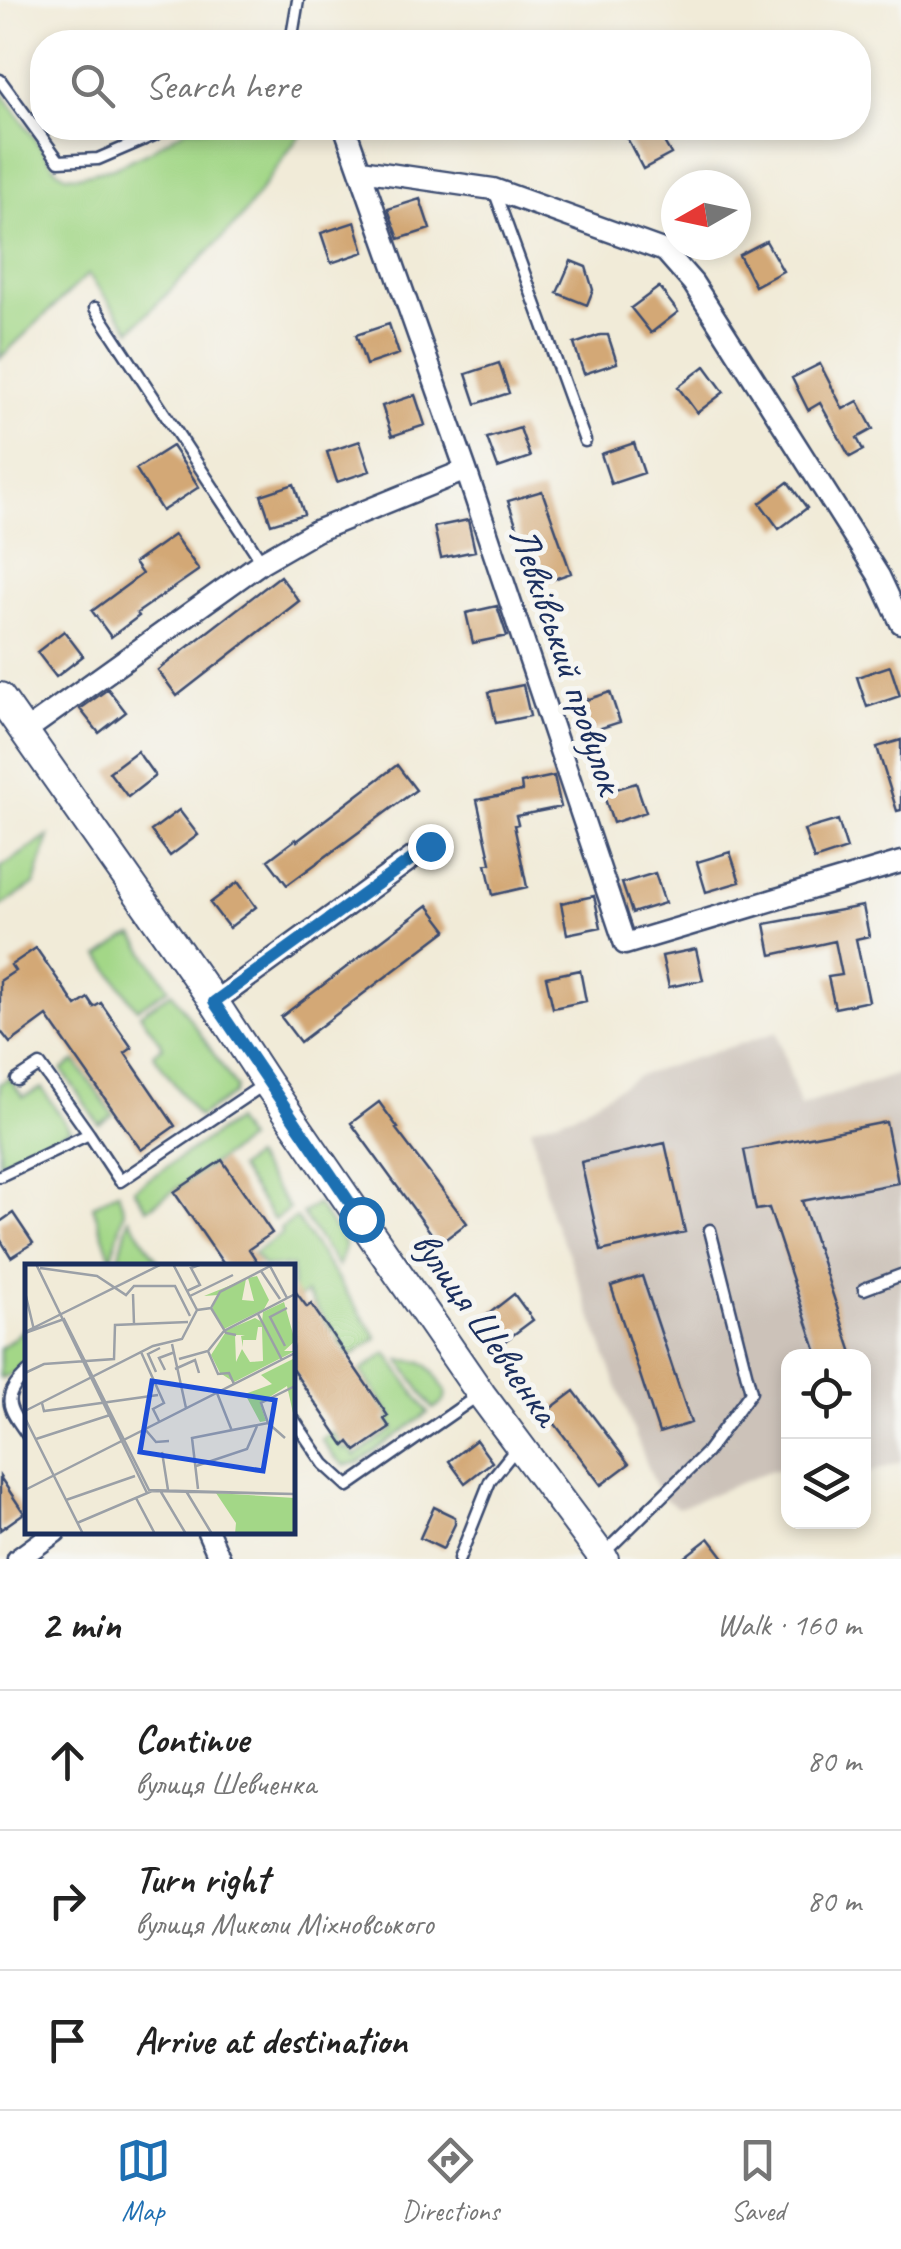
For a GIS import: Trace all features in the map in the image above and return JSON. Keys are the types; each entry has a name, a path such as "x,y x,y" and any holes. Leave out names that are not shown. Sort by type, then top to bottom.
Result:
{"street":[{"name":"Левківський провулок","path":"350,140 625,944 901,862"},
{"path":"361,170 493,189 666,251 693,283 828,495 879,576 901,623"},
{"path":"24,732 262,562 316,532 466,470"},
{"name":"вулиця Шевченка","path":"0,697 481,1394 603,1557"},
{"path":"214,1002 430,846"},
{"path":"18,1559 52,1534"},
{"path":"209,1534 220,1559"}],"lane":[{"path":"294,30 298,0"},
{"path":"0,80 30,120"},
{"path":"44,140 60,161 98,159 142,140"},
{"path":"493,189 585,440"},
{"path":"95,308 262,562"},
{"path":"17,1080 40,1065 120,1181 267,1083"},
{"path":"0,1176 88,1134"},
{"path":"603,1557 706,1453 751,1392 710,1230"},
{"path":"864,1289 901,1275"},
{"path":"25,1374 4,1396 25,1432"},
{"path":"295,1421 324,1464 348,1486 481,1394"},
{"path":"459,1559 490,1481 519,1446"}],"shaded area":[{"path":"777,1032 800,1106 901,1073 901,1462 871,1472 871,1349 781,1349 781,1470 772,1470 678,1508 659,1495 550,1214 531,1127 572,1115 638,1076"}],"green space":[{"path":"0,90 30,132 30,140 36,140 57,170 66,175 113,168 168,140 296,140 239,221 131,330 88,274 0,358"},
{"path":"49,836 35,884 0,907 0,868"},
{"path":"134,936 169,988 137,1009 100,956"},
{"path":"172,992 236,1087 234,1094 198,1117 153,1054 163,1046 140,1014"},
{"path":"75,1061 113,1115 99,1124 62,1070"},
{"path":"9,1078 23,1097 42,1088 70,1130 0,1163 0,1084"},
{"path":"234,1121 247,1140 147,1209 134,1189"},
{"path":"253,1157 289,1209 274,1220 238,1168"},
{"path":"118,1191 124,1211 111,1264 104,1264 111,1259 93,1206"},
{"path":"317,1204 345,1245 338,1267 302,1214"},
{"path":"129,1218 160,1264 118,1264"},
{"path":"296,1218 377,1338 351,1356 306,1293 295,1301 295,1264 262,1264 254,1253 282,1234 280,1229"},
{"path":"25,1329 25,1364 0,1378 0,1349"},
{"path":"387,1353 428,1413 358,1463 344,1465 321,1439 332,1432 344,1450 349,1447 355,1456 394,1429 388,1420 392,1417 361,1371"},
{"path":"400,1360 428,1366 445,1390 441,1403 433,1409"}],"building":[{"path":"628,140 663,140 671,154 643,169"},
{"path":"420,199 430,229 399,239 388,209"},
{"path":"355,222 364,252 331,263 321,233"},
{"path":"766,241 783,271 755,286 742,260 751,260 751,249"},
{"path":"571,261 586,267 593,290 587,305 557,293"},
{"path":"659,287 678,312 651,333 631,308"},
{"path":"389,324 399,354 366,365 356,335"},
{"path":"608,335 617,363 584,374 574,344"},
{"path":"499,363 509,393 476,404 466,374"},
{"path":"820,364 843,409 858,401 873,429 857,438 863,450 850,457 820,403 808,410 792,378"},
{"path":"705,366 724,392 697,413 678,387"},
{"path":"415,395 425,425 392,436 382,406"},
{"path":"520,428 530,457 498,468 487,438"},
{"path":"360,441 370,471 337,482 327,452"},
{"path":"634,443 644,473 611,484 601,454"},
{"path":"172,446 199,487 162,511 136,469"},
{"path":"788,482 807,508 779,529 760,503"},
{"path":"294,484 304,514 271,524 261,495"},
{"path":"542,491 571,573 537,585 508,501"},
{"path":"468,520 475,551 441,558 434,527"},
{"path":"174,535 199,570 137,613 139,616 111,637 92,611 142,574 134,563"},
{"path":"280,576 299,601 177,696 158,670"},
{"path":"497,606 507,636 473,643 466,613"},
{"path":"64,631 83,656 56,677 37,652"},
{"path":"890,666 900,696 867,707 857,677"},
{"path":"523,685 530,716 496,723 489,692"},
{"path":"108,689 126,712 99,733 80,709"},
{"path":"610,692 620,722 586,733 577,703"},
{"path":"901,740 901,810 897,811 877,747"},
{"path":"137,751 155,776 128,797 109,772"},
{"path":"397,765 416,790 287,885 268,860"},
{"path":"554,776 561,807 516,816 518,824 514,825 527,887 493,895 486,864 491,863 477,800 522,791 521,783"},
{"path":"636,783 646,812 613,823 603,793"},
{"path":"179,810 198,835 170,856 151,831"},
{"path":"838,820 847,849 814,860 804,830"},
{"path":"730,852 740,882 706,892 697,862"},
{"path":"655,873 665,903 632,913 622,883"},
{"path":"238,882 256,907 229,928 210,903"},
{"path":"594,896 601,927 567,934 561,903"},
{"path":"428,905 447,930 300,1042 281,1017"},
{"path":"863,906 869,936 856,939 869,1001 835,1008 828,977 842,975 835,941 771,955 765,924"},
{"path":"36,948 76,1006 88,998 94,1007 101,1003 132,1048 125,1053 175,1126 141,1150 47,1016 10,1043 0,1030 0,981 15,971 11,965"},
{"path":"696,949 703,980 669,987 662,956"},
{"path":"580,970 586,1001 553,1008 546,977"},
{"path":"379,1102 467,1223 439,1244 351,1123"},
{"path":"886,1122 898,1183 802,1201 851,1349 816,1349 769,1208 756,1210 744,1150"},
{"path":"665,1143 685,1232 601,1251 581,1162"},
{"path":"222,1160 272,1233 249,1249 259,1264 224,1264 174,1192"},
{"path":"13,1213 33,1243 11,1257 0,1239 0,1222"},
{"path":"642,1276 691,1423 659,1433 611,1286"},
{"path":"295,1291 307,1307 311,1304 388,1416 384,1419 390,1428 356,1451 349,1442 345,1446 295,1373"},
{"path":"514,1294 533,1320 505,1341 486,1316"},
{"path":"574,1391 629,1464 601,1485 546,1412"},
{"path":"476,1440 492,1462 465,1483 449,1461"},
{"path":"0,1477 24,1513 0,1530"},
{"path":"434,1507 455,1517 443,1549 420,1538"},
{"path":"709,1538 725,1559 682,1559"}],"route":[{"path":"361,1219 214,1002 430,846"}]}
